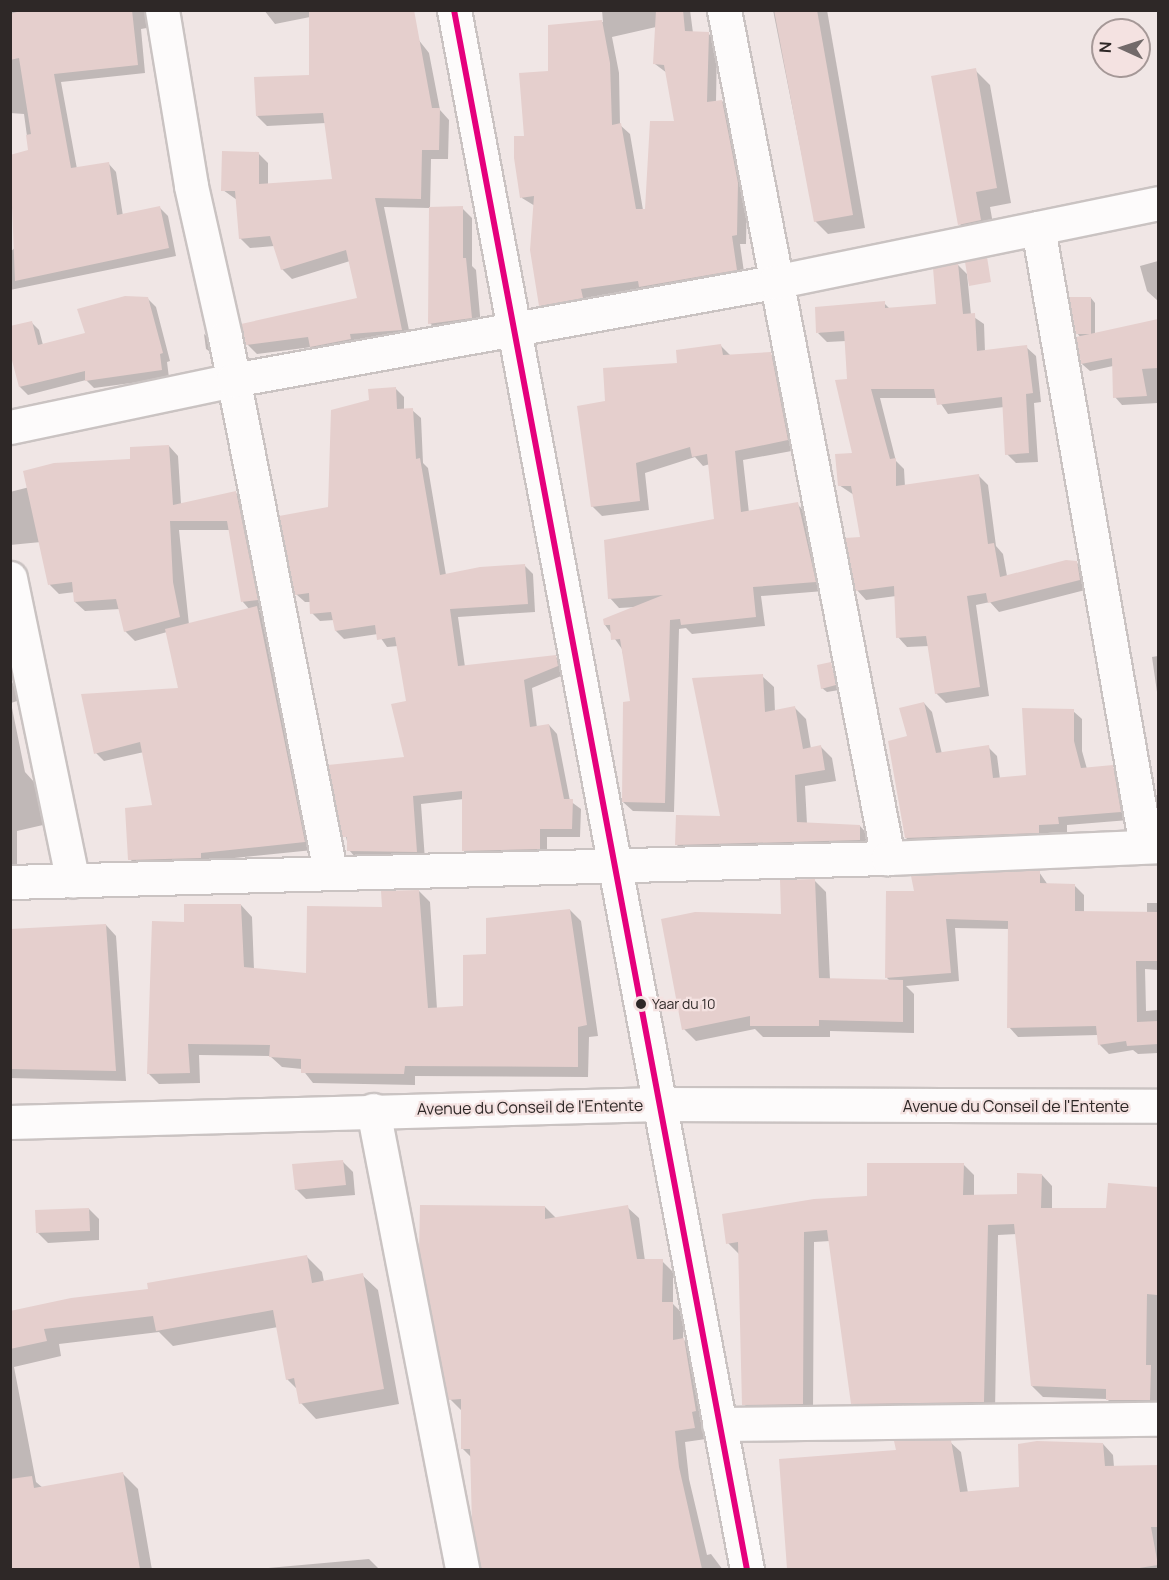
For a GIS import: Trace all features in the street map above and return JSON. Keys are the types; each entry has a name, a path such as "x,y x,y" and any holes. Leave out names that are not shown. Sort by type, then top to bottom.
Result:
{"street":[{"path":"162,10 191,186 233,380 330,870"},
{"path":"453,10 747,1569"},
{"path":"724,10 774,282 888,858"},
{"path":"10,427 233,380 514,327 774,282 1158,203"},
{"path":"10,882 330,870 614,866 888,858 1152,846 1038,228"},
{"path":"10,578 73,881"},
{"name":"Avenue du Conseil de l'Entente","path":"10,1122 372,1110 660,1104 1158,1106"},
{"path":"372,1110 462,1569"},
{"path":"719,1424 1158,1419"}],"building":[{"path":"24,10 132,10 138,65 54,74 71,168 109,162 117,215 160,206 169,248 15,281 10,155 28,150 26,135 31,134 19,58 10,60 10,14"},
{"path":"309,10 414,10 432,108 440,108 439,150 422,150 421,199 375,198 402,330 350,334 351,339 310,347 308,337 246,345 241,324 357,298 346,250 281,270 270,236 239,239 235,191 221,191 222,151 259,152 259,184 332,179 323,113 256,116 254,77 309,75"},
{"path":"656,10 683,10 685,31 709,32 707,102 722,100 738,183 737,235 732,236 737,270 639,287 638,281 581,289 583,298 539,306 530,250 534,196 520,198 514,158 514,136 524,136 519,73 548,71 548,25 602,20 610,63 612,125 621,123 636,209 645,209 650,121 674,121 664,65 653,64"},
{"path":"774,10 817,10 853,215 814,222"},
{"path":"976,68 997,188 976,192 981,220 958,225 931,76"},
{"path":"463,206 463,258 466,258 472,318 428,324 429,207"},
{"path":"987,257 991,282 969,286 965,262"},
{"path":"958,263 963,314 975,313 977,351 1027,345 1033,393 1026,394 1029,453 1005,455 1002,397 937,405 934,389 871,389 890,459 896,458 896,486 979,474 988,544 994,543 1000,577 1066,560 1077,561 1080,580 988,603 986,593 967,596 980,687 935,694 926,636 896,638 894,586 855,591 845,538 860,537 851,486 838,486 835,454 852,453 835,380 847,379 844,331 816,333 815,307 885,301 885,308 936,304 933,268"},
{"path":"125,296 148,297 163,353 160,354 162,370 85,381 85,371 19,387 10,353 10,326 32,321 38,345 85,333 77,309"},
{"path":"1069,297 1091,297 1091,334 1076,334"},
{"path":"1158,319 1158,368 1142,369 1147,396 1113,398 1112,358 1081,364 1076,337"},
{"path":"721,344 723,355 771,352 788,440 735,451 741,512 798,502 816,582 753,587 756,617 681,625 680,619 670,620 665,803 622,802 623,702 630,701 620,639 611,640 610,625 604,625 603,619 663,595 608,599 604,540 714,519 707,454 692,457 690,447 636,463 640,501 591,507 577,406 605,401 603,368 677,363 676,350"},
{"path":"396,387 397,409 413,408 416,459 420,458 440,575 480,567 525,564 528,604 450,609 458,666 556,655 558,666 524,680 530,727 549,724 564,799 573,799 572,829 540,829 540,849 462,851 462,791 413,796 417,852 347,851 347,837 342,837 328,765 404,757 391,704 406,701 395,637 377,640 375,625 335,631 331,612 310,614 309,593 295,595 279,516 328,507 331,410 369,400 368,389"},
{"path":"169,445 173,505 236,491 258,600 241,602 227,521 170,521 173,582 180,617 124,632 116,599 74,602 72,582 48,585 23,471 54,463 130,459 130,447"},
{"path":"257,606 305,842 201,853 201,858 128,860 125,808 152,805 140,742 94,754 81,694 178,688 165,629"},
{"path":"831,662 836,685 821,689 817,665"},
{"path":"763,674 765,712 795,706 803,749 821,745 825,770 795,775 797,822 860,825 860,840 675,845 676,815 720,816 692,678"},
{"path":"924,702 936,753 989,745 993,778 1026,775 1022,708 1074,709 1074,741 1081,768 1113,765 1121,812 1058,817 1059,824 1039,825 1039,833 905,838 888,741 907,736 899,708"},
{"path":"1040,870 1040,883 1075,884 1075,911 1158,912 1158,961 1136,961 1137,1022 1158,1021 1158,1044 1127,1046 1126,1041 1098,1045 1096,1026 1007,1028 1008,921 946,919 951,973 885,978 886,891 914,891 911,876"},
{"path":"815,879 819,978 903,980 903,1022 819,1020 819,1026 750,1026 750,1016 682,1030 661,919 695,912 781,914 780,880"},
{"path":"419,890 428,1008 463,1006 463,955 486,954 486,918 570,909 587,1025 578,1027 578,1067 405,1066 404,1074 301,1073 301,1059 269,1057 270,1045 188,1044 190,1073 147,1074 152,921 184,922 184,904 241,904 244,967 306,973 307,906 382,907 381,891"},
{"path":"106,924 116,1071 10,1069 10,929"},
{"path":"343,1160 346,1185 295,1190 292,1164"},
{"path":"867,1163 964,1163 963,1195 1017,1194 1017,1173 1042,1174 1041,1208 1106,1208 1108,1183 1158,1187 1157,1295 1147,1294 1146,1365 1151,1365 1150,1400 1106,1400 1106,1389 1031,1386 1014,1224 988,1225 984,1402 851,1404 827,1230 804,1232 803,1404 742,1405 738,1242 726,1244 722,1214 814,1199 867,1196"},
{"path":"420,1205 545,1206 545,1219 628,1205 637,1259 663,1259 662,1302 673,1302 673,1340 684,1338 696,1411 692,1412 695,1428 675,1431 679,1467 702,1569 480,1569 472,1524 470,1449 461,1449 461,1399 448,1400 419,1251"},
{"path":"89,1208 90,1231 36,1233 35,1210"},
{"path":"307,1255 312,1283 363,1273 384,1389 299,1404 294,1378 286,1380 273,1310 156,1331 153,1316 44,1329 47,1341 10,1349 10,1311 71,1298 148,1289 147,1283"},
{"path":"951,1440 960,1492 1019,1487 1018,1444 1037,1441 1103,1443 1105,1466 1158,1465 1158,1527 1151,1527 1158,1565 1133,1569 787,1569 779,1459 896,1450 894,1441"},
{"path":"123,1472 140,1569 10,1569 10,1479 32,1476 34,1488"}],"transit line":[{"path":"454,10 747,1570"}],"place":[{"name":"Yaar du 10","path":"641,1004"}]}
